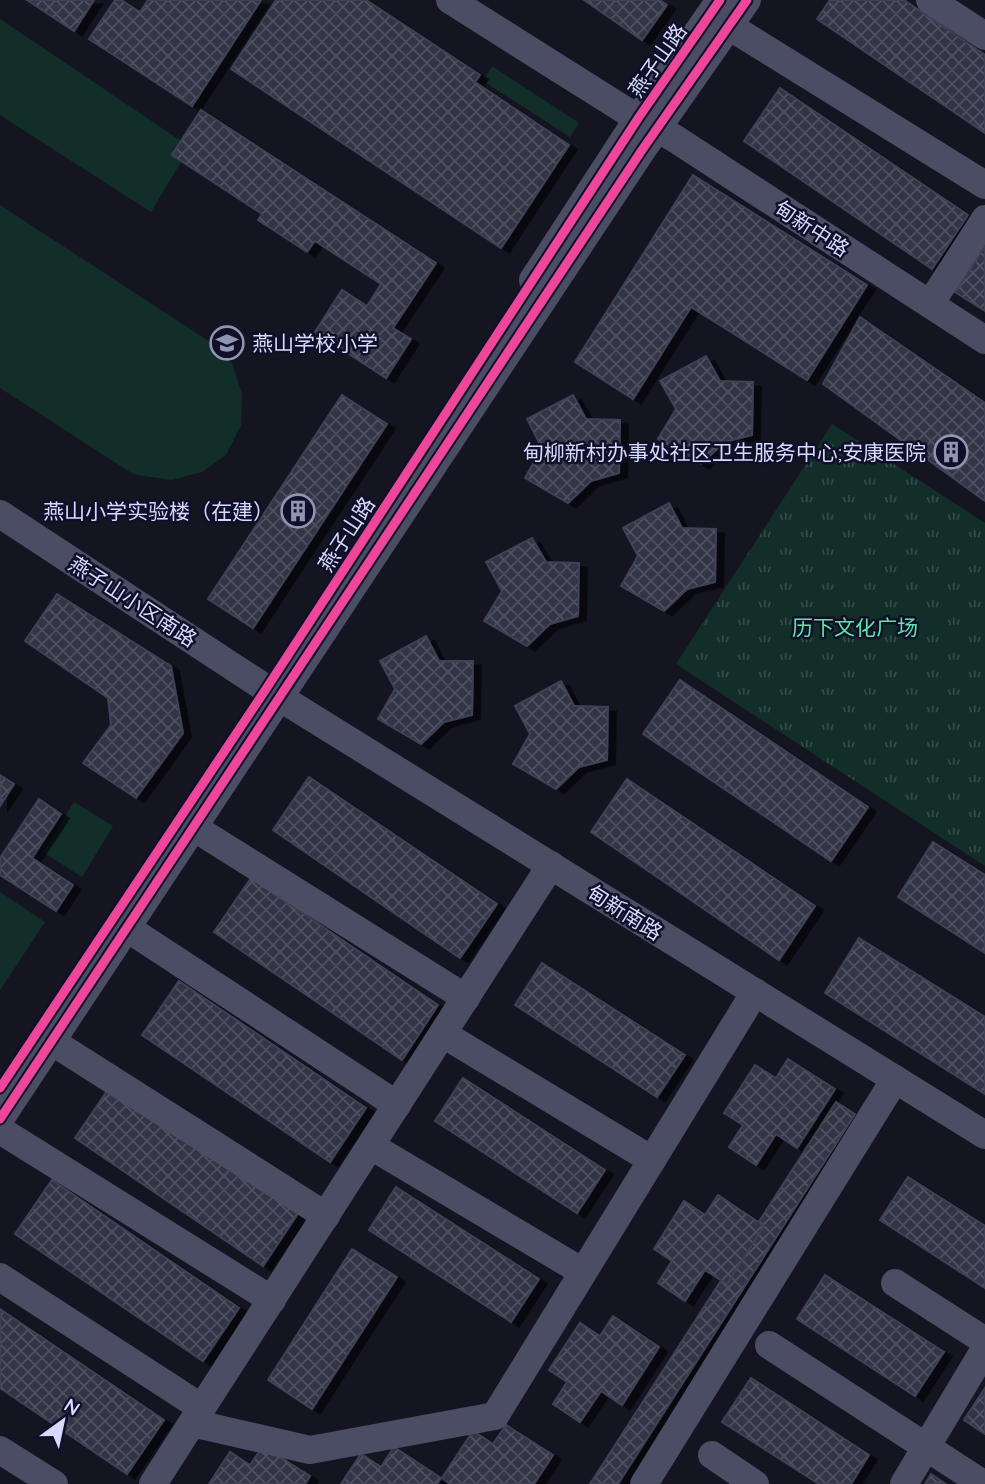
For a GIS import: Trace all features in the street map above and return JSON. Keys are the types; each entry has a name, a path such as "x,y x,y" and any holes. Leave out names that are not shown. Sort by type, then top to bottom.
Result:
{"street":[{"name":"甸新中路","path":"450,0 648,123 985,340"},
{"name":"燕子山路","path":"0,1088 273,693 648,123 725,13 747,0"},
{"path":"930,0 985,36"},
{"path":"725,13 985,185"},
{"path":"930,304 985,219"},
{"name":"燕子山小区南路","path":"0,514 273,693"},
{"name":"燕子山路","path":"0,1119 193,827 273,693"},
{"name":"甸新南路","path":"273,693 985,1135"},
{"path":"193,827 466,998"},
{"path":"153,1484 551,866"},
{"path":"127,928 397,1105"},
{"path":"0,1277 197,1416 310,1450 495,1416 755,992"},
{"path":"443,1034 652,1160"},
{"path":"51,1041 326,1216"},
{"path":"644,1484 895,1079"},
{"path":"0,1130 272,1300"},
{"path":"370,1146 583,1272"},
{"path":"895,1283 985,1340"},
{"path":"769,1345 983,1484"},
{"path":"904,1484 985,1349"},
{"path":"0,1450 23,1476 54,1484"},
{"path":"712,1455 755,1484"}],"green space":[{"path":"0,19 190,147 151,212 0,115"},
{"path":"492,66 579,123 570,137 483,81"},
{"path":"0,205 210,342 232,363 242,394 241,425 226,455 202,472 171,480 133,474 0,388"},
{"name":"历下文化广场","path":"832,424 985,523 985,866 676,664"},
{"path":"74,802 113,826 82,877 43,852"},
{"path":"0,892 45,922 0,990"}],"building":[{"path":"27,0 94,0 74,31"},
{"path":"115,0 121,0 140,12 148,0 261,0 192,106 89,39"},
{"path":"276,0 366,0 480,75 475,82 569,145 501,248 231,69"},
{"path":"584,0 660,0 667,5 642,40"},
{"path":"830,0 904,0 985,55 985,133 817,19"},
{"path":"780,88 968,215 932,269 744,141"},
{"path":"201,110 436,263 393,328 411,339 386,378 315,332 342,290 367,306 381,284 315,241 307,252 258,220 262,214 172,155"},
{"path":"693,175 867,285 807,380 691,307 633,399 575,362"},
{"path":"985,246 985,311 955,292"},
{"name":"甸柳新村办事处社区卫生服务中心;安康医院","path":"860,317 985,403 985,501 823,384"},
{"path":"706,356 720,381 753,382 752,435 725,442 701,464 658,439 676,409 660,381"},
{"name":"燕山小学实验楼（在建）","path":"342,395 387,424 253,628 208,599"},
{"path":"573,395 586,419 620,420 619,473 591,481 568,503 525,478 542,448 527,419"},
{"path":"669,503 682,528 716,529 715,582 687,589 664,611 621,586 638,556 623,528"},
{"path":"532,538 546,562 579,563 578,616 550,624 527,646 484,621 502,591 486,562"},
{"path":"57,594 171,666 183,733 136,798 83,763 111,725 108,698 25,641"},
{"path":"426,636 439,661 473,661 472,715 444,722 421,744 378,719 395,689 380,661"},
{"path":"680,680 868,807 831,861 643,734"},
{"path":"561,681 574,706 608,707 607,760 579,767 556,789 513,764 530,734 515,706"},
{"path":"0,775 14,784 0,806"},
{"path":"309,777 497,904 460,958 273,830"},
{"path":"627,779 815,906 779,960 591,832"},
{"path":"39,799 61,814 32,858 73,885 56,911 0,875 0,858"},
{"path":"933,842 985,875 985,953 898,897"},
{"path":"251,878 438,1005 402,1060 214,932"},
{"path":"859,938 985,1017 985,1094 825,993"},
{"path":"542,963 685,1055 657,1097 515,1005"},
{"path":"179,981 366,1108 330,1162 142,1035"},
{"path":"788,1059 835,1089 797,1148 776,1134 756,1165 729,1147 743,1125 724,1113 755,1065 776,1078"},
{"path":"463,1078 605,1170 577,1213 435,1121"},
{"path":"112,1084 299,1212 263,1266 75,1138"},
{"path":"836,1102 855,1114 618,1484 590,1484"},
{"path":"908,1177 985,1226 985,1288 880,1220"},
{"path":"52,1180 239,1308 203,1361 15,1234"},
{"path":"396,1187 539,1279 511,1322 369,1230"},
{"path":"718,1195 764,1226 727,1284 705,1270 685,1301 658,1283 672,1261 654,1249 684,1201 705,1215"},
{"path":"352,1249 397,1277 312,1409 268,1380"},
{"path":"825,1275 944,1352 915,1396 797,1319"},
{"path":"0,1309 164,1420 127,1474 0,1388"},
{"path":"613,1316 659,1347 622,1405 601,1391 580,1422 553,1404 567,1382 549,1370 580,1323 600,1336"},
{"path":"751,1378 869,1455 851,1484 819,1484 722,1422"},
{"path":"985,1388 985,1434 964,1420"},
{"path":"506,1425 553,1455 534,1484 450,1484 442,1478 473,1431 493,1444"},
{"path":"263,1446 310,1476 305,1484 209,1484 230,1452 250,1465"},
{"path":"394,1447 441,1478 437,1484 341,1484 361,1454 381,1467"},
{"path":"931,1474 946,1484 925,1484"}],"cycle path":[{"path":"0,1088 266,689 639,117 720,0"},
{"path":"0,1119 642,150 747,0"}],"place":[{"name":"燕山学校小学","path":"227,343"},
{"name":"甸柳新村办事处社区卫生服务中心;安康医院","path":"951,452"},
{"name":"燕山小学实验楼（在建）","path":"298,511"}]}
